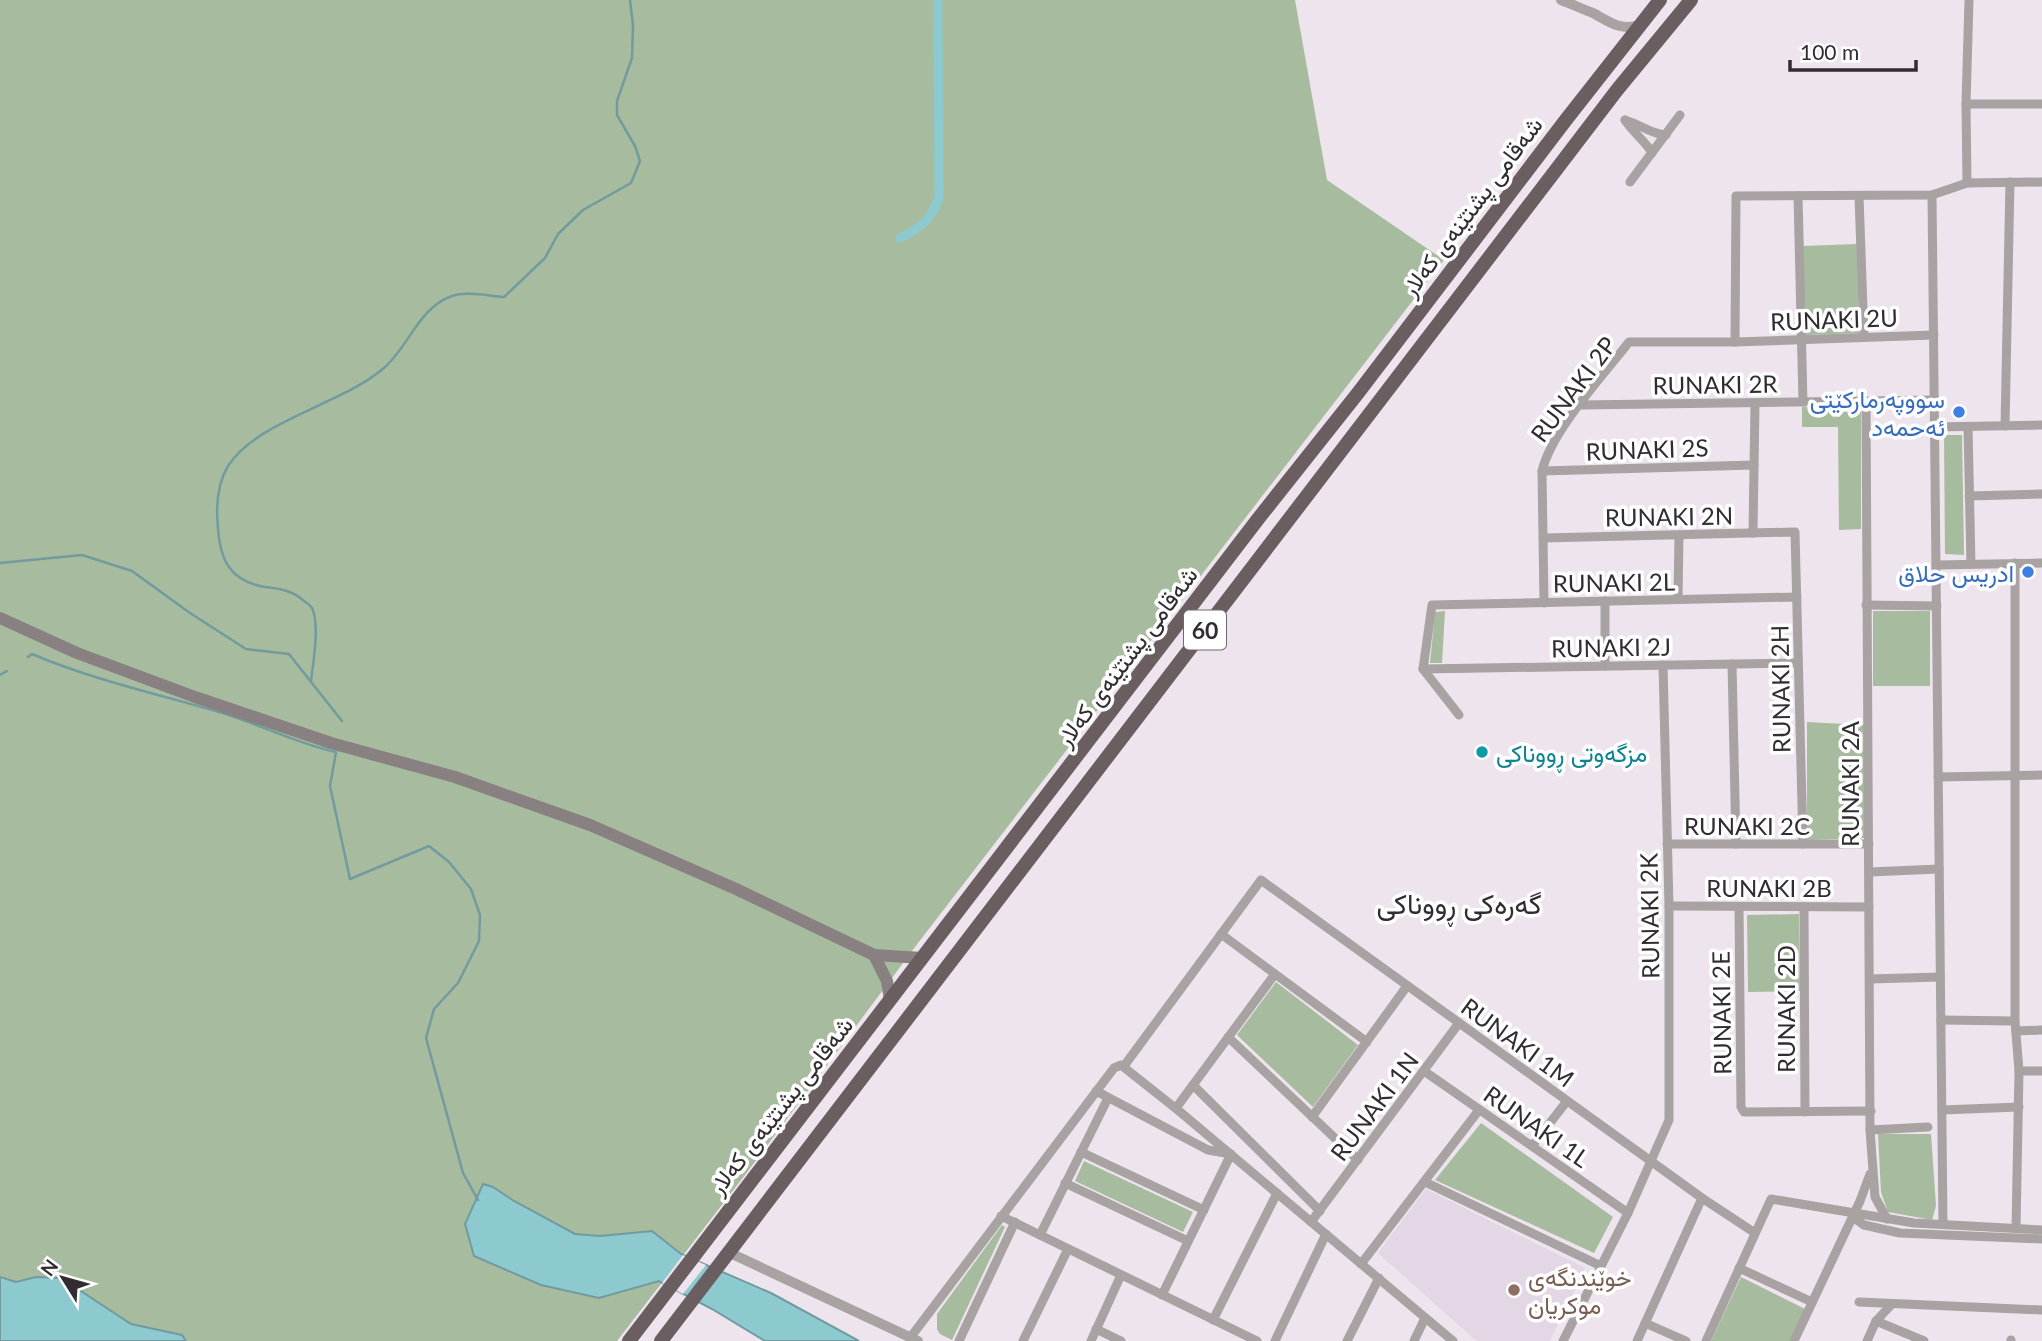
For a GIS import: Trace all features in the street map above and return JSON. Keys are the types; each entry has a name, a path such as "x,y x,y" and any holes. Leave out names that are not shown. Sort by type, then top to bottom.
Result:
{"highway":[{"name":"شەقامی پشتێنەی کەلار","path":"629,1341 1660,0"},
{"name":"شەقامی پشتێنەی کەلار","path":"661,1341 1611,98 1689,1"},
{"path":"1184,617 1191,628 1204,631"}],"main road":[{"path":"0,618 77,653 195,697 331,743 463,780 590,824 736,889 874,955 922,958"},
{"path":"874,955 884,972 890,1000"}],"street":[{"path":"1561,0 1610,24 1625,28 1640,25"},
{"path":"1967,183 1969,0"},
{"path":"1610,24 1619,41 1620,52"},
{"path":"1966,104 2042,104"},
{"path":"1630,182 1680,116"},
{"path":"1652,153 1625,120 1639,124 1654,134 1666,135"},
{"path":"2005,426 2010,182"},
{"path":"1735,342 1736,196 1932,195 1967,183 2042,182"},
{"path":"1932,195 1943,1224"},
{"path":"1798,196 1802,402"},
{"path":"1858,196 1864,337"},
{"name":"RUNAKI 2U","path":"1735,342 1934,335"},
{"name":"RUNAKI 2P","path":"1544,603 1542,471 1545,459 1580,405 1629,342 1735,342"},
{"name":"RUNAKI 2R","path":"1580,405 1935,400"},
{"name":"RUNAKI 2A","path":"1866,401 1870,1130 1875,1197 1887,1219"},
{"path":"1753,533 1755,404"},
{"path":"1935,427 2042,425"},
{"path":"1968,426 1971,564"},
{"name":"RUNAKI 2S","path":"1542,471 1754,465"},
{"path":"1969,496 2042,494"},
{"name":"RUNAKI 2N","path":"1544,538 1796,532"},
{"name":"RUNAKI 2H","path":"1796,532 1803,844"},
{"path":"1678,599 1679,535"},
{"path":"2015,563 2015,1021 2019,1071 2016,1228"},
{"path":"1936,565 2042,563"},
{"name":"RUNAKI 2L","path":"1423,669 1432,605 1797,597"},
{"path":"1605,601 1605,666"},
{"path":"1866,605 1937,606"},
{"name":"RUNAKI 2J","path":"1423,669 1798,663"},
{"path":"1732,664 1736,844"},
{"name":"RUNAKI 2K","path":"1563,1341 1628,1213 1669,1120 1670,906 1663,665"},
{"path":"1423,669 1459,715"},
{"path":"1938,777 2042,775"},
{"name":"RUNAKI 2C","path":"1667,844 1869,844"},
{"path":"1869,872 1939,869"},
{"name":"RUNAKI 1M","path":"1221,934 1261,880 1702,1198 1755,1233"},
{"name":"RUNAKI 2B","path":"1670,906 1869,907"},
{"name":"RUNAKI 2E","path":"1739,906 1741,1107 1744,1112 1750,1113 1805,1112"},
{"name":"RUNAKI 2D","path":"1804,907 1805,1112"},
{"path":"1124,1066 1221,934 1367,1042"},
{"path":"1176,1108 1275,974"},
{"path":"1870,979 1940,977"},
{"path":"1312,1117 1407,986"},
{"path":"1941,1020 2015,1021"},
{"name":"RUNAKI 1N","path":"1311,1222 1459,1023"},
{"path":"2016,1031 2042,1030"},
{"path":"1228,1037 1358,1160"},
{"path":"725,1257 914,1339 1001,1216 1118,1065 1124,1066 1176,1108 1453,1341"},
{"name":"RUNAKI 1L","path":"1424,1071 1628,1213"},
{"path":"2019,1071 2042,1071"},
{"path":"1193,1085 1320,1211"},
{"path":"1096,1091 1208,1150 1231,1154"},
{"path":"1040,1235 1108,1097"},
{"path":"1532,1146 1567,1101"},
{"path":"1942,1110 2019,1107"},
{"path":"1361,1264 1479,1110"},
{"path":"1805,1112 1871,1111"},
{"path":"1870,1130 1928,1127"},
{"path":"1081,1152 1203,1210"},
{"path":"1162,1295 1231,1154"},
{"path":"1794,1341 1872,1167"},
{"path":"1425,1182 1601,1266"},
{"path":"1065,1183 1188,1241"},
{"path":"1213,1320 1277,1192"},
{"path":"1637,1341 1702,1198"},
{"path":"1706,1341 1771,1199 1887,1219 2042,1230"},
{"path":"1853,1212 1857,1220 1864,1225 1900,1233 2042,1240"},
{"path":"1001,1216 1256,1341"},
{"path":"959,1341 1015,1222"},
{"path":"1275,1341 1326,1234"},
{"path":"1023,1341 1068,1249"},
{"path":"1739,1268 1812,1302"},
{"path":"1091,1341 1121,1275"},
{"path":"1347,1341 1379,1279"},
{"path":"1859,1302 2042,1310"},
{"path":"1867,1341 1876,1321 1892,1304"},
{"path":"1414,1341 1425,1318"},
{"path":"1876,1321 1924,1341"},
{"path":"1645,1323 1686,1341"},
{"path":"1096,1329 1121,1341"}],"shaded area":[{"name":"خوێندنگەی موکریان","path":"1426,1189 1585,1268 1550,1341 1478,1341 1378,1253"}],"green space":[{"path":"0,0 1295,0 1327,180 1444,260 918,943 617,1341 0,1341"},
{"path":"1857,244 1859,333 1805,335 1803,246"},
{"path":"1802,407 1861,407 1861,529 1839,530 1838,427 1802,427"},
{"path":"1944,435 1962,435 1964,555 1945,554"},
{"path":"1445,611 1442,663 1430,663 1435,612"},
{"path":"1873,611 1930,611 1930,686 1873,686"},
{"path":"1807,722 1864,725 1864,838 1807,840"},
{"path":"1799,914 1800,991 1748,992 1747,915"},
{"path":"1276,982 1358,1045 1313,1107 1237,1035"},
{"path":"1481,1123 1613,1217 1594,1253 1435,1180"},
{"path":"1878,1134 1931,1134 1936,1206 1932,1220 1888,1212 1881,1192"},
{"path":"1084,1161 1193,1212 1183,1232 1075,1181"},
{"path":"1002,1225 1005,1227 952,1340 940,1334 937,1329 937,1314"},
{"path":"1741,1277 1805,1309 1792,1341 1711,1341"}],"water":[{"path":"483,1184 493,1187 575,1234 600,1236 652,1231 681,1254 771,1293 859,1341 765,1341 659,1281 599,1298 541,1285 474,1256 465,1224"},
{"path":"0,1277 16,1282 36,1277 61,1278 131,1324 182,1335 186,1341 0,1341"}],"pier":[{"path":"683,1255 706,1265 683,1294 662,1283"}],"waterway":[{"path":"311,681 316,634 312,608 290,592 243,580 229,567 221,550 217,512 219,488 224,473 242,450 259,436 346,392 384,368 422,318 441,301 464,294 504,297 545,258 558,234 583,210 631,183 640,161 635,146 617,115 617,101 632,58 633,25 630,0"},
{"path":"900,238 924,223 939,198 938,0"},
{"path":"0,563 82,555 132,571 246,649 289,654 342,721"},
{"path":"28,657 32,654 80,672 229,715 336,752 330,786 350,879 429,846 449,862 471,889 480,915 479,941 458,983 434,1009 426,1038 463,1173 478,1200"},
{"path":"0,675 7,671"}],"place":[{"name":"سووپەرمارکێتی ئەحمەد","path":"1959,412"},
{"name":"ادريس حلاق","path":"2028,572"},
{"name":"مزگەوتی ڕووناکی","path":"1482,752"},
{"name":"خوێندنگەی موکریان","path":"1514,1290"}],"district":[{"name":"گەرەکی ڕووناکی","path":"1459,903"}]}
